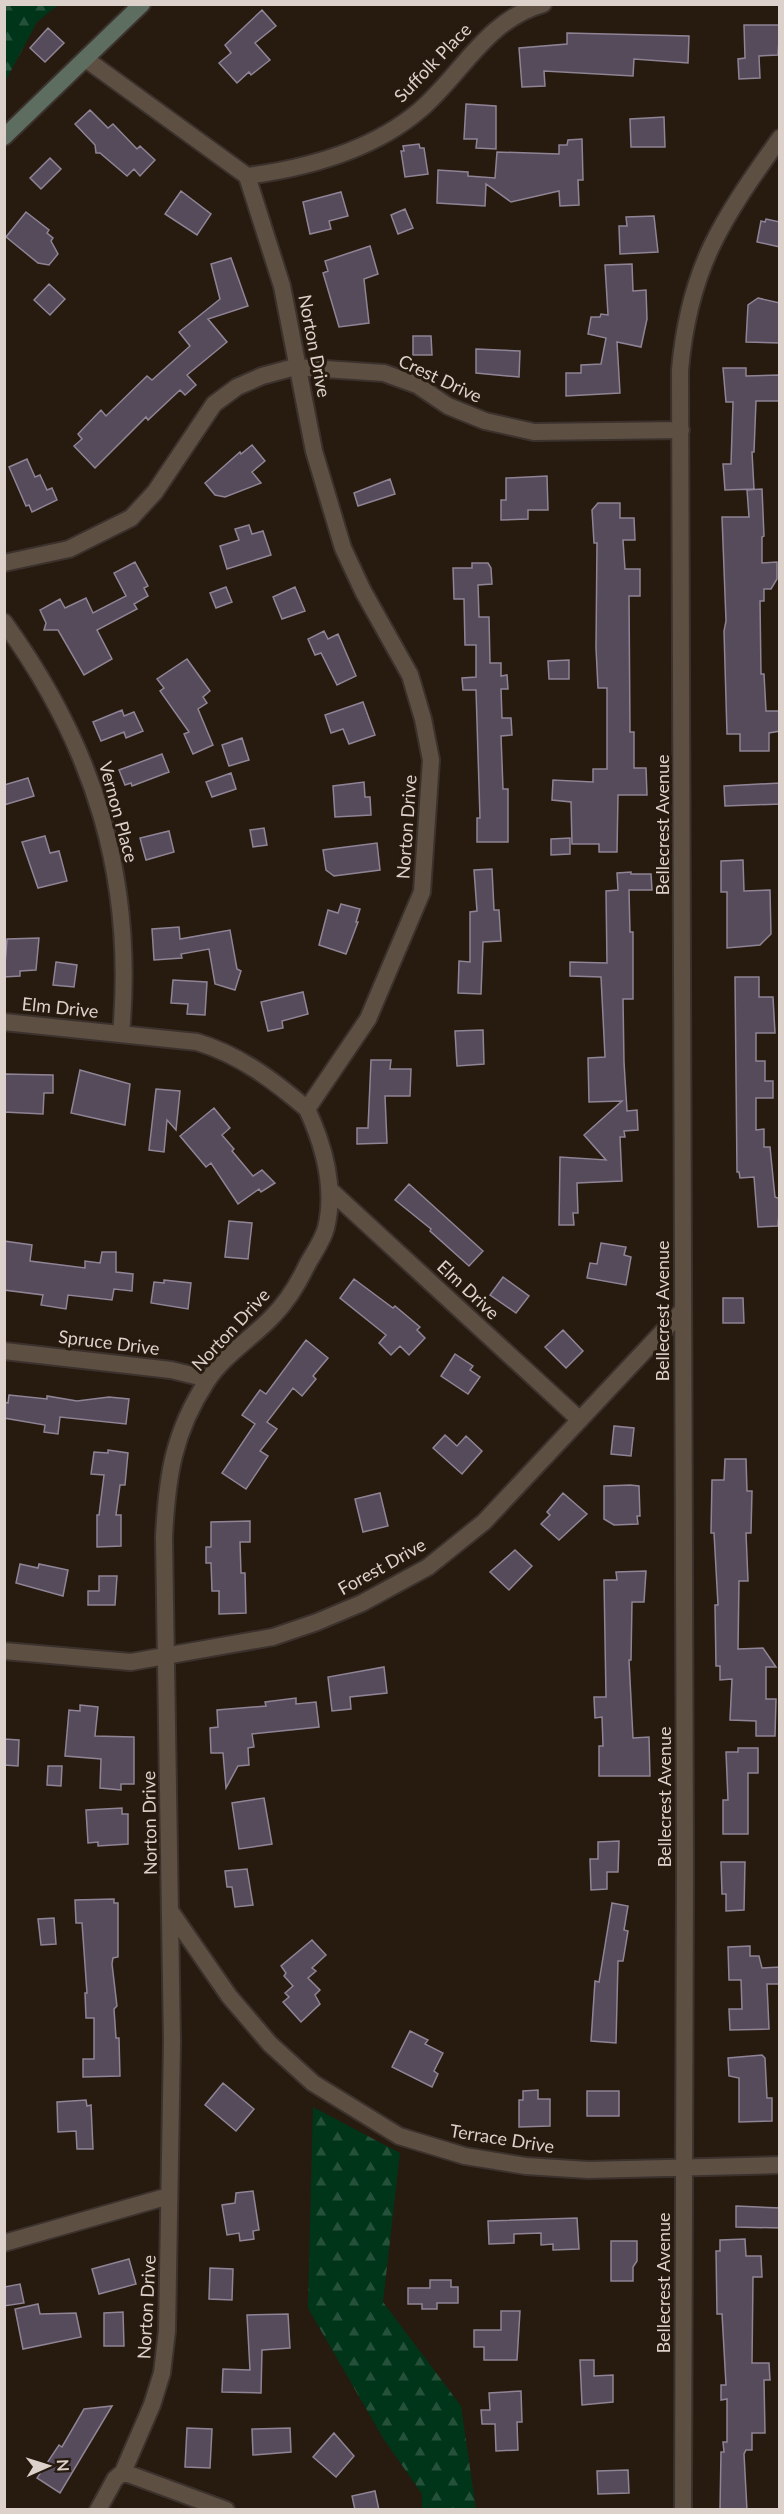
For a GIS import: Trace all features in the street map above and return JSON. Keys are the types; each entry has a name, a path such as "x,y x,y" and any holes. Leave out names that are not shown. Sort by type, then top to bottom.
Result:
{"main road":[{"path":"4,137 87,60 142,4"}],"street":[{"name":"Suffolk Place","path":"247,176 288,170 327,160 395,127 420,110 490,34 525,9 543,4"},
{"path":"87,60 247,176"},
{"name":"Bellecrest Avenue","path":"683,2510 685,1854 680,370 683,330 693,290 711,243 737,199 780,138"},
{"name":"Norton Drive","path":"98,2510 115,2479 123,2472 152,2405 162,2373 167,2331 171,1912 164,1537 167,1485 175,1444 188,1413 208,1379 272,1317 295,1290 326,1229 329,1189 327,1161 320,1136 307,1109 368,1019 422,892 431,760 423,719 410,675 363,591 344,548 314,451 282,286 247,176"},
{"name":"Crest Drive","path":"4,563 69,549 131,518 155,492 214,404 237,387 261,376 296,367 384,373 417,385 448,406 510,429 534,432 681,430"},
{"name":"Vernon Place","path":"4,622 35,665 62,712 95,791 114,870 124,944 125,987 121,1034"},
{"name":"Elm Drive","path":"4,1022 197,1042 226,1051 270,1078 307,1109"},
{"name":"Elm Drive","path":"329,1189 580,1420"},
{"name":"Forest Drive","path":"4,1651 131,1662 273,1637 317,1622 393,1587 428,1566 484,1522 682,1311"},
{"name":"Spruce Drive","path":"4,1351 171,1370 208,1379"},
{"name":"Terrace Drive","path":"171,1912 229,1996 270,2043 313,2083 399,2136 465,2156 526,2166 588,2170 780,2165"},
{"path":"4,2243 169,2196"},
{"path":"123,2472 226,2510"}],"green space":[{"path":"5,4 58,5 37,22 5,82"},
{"path":"313,2107 400,2153 383,2302 461,2406 476,2509 422,2509 422,2494 383,2438 308,2308"}],"building":[{"path":"262,10 276,26 255,43 270,60 251,75 249,72 237,83 219,63 231,53 225,45"},
{"path":"744,25 780,25 778,55 759,56 760,78 739,79 738,59 745,58"},
{"path":"48,28 64,43 45,62 30,48"},
{"path":"567,33 689,36 688,63 634,59 633,76 544,71 545,86 522,87 519,48 567,44"},
{"path":"466,104 496,106 496,149 476,148 477,139 464,139"},
{"path":"90,110 108,128 113,124 137,149 140,146 155,160 140,176 134,169 127,176 100,153 96,153 95,145 75,124"},
{"path":"664,117 665,147 631,147 630,119"},
{"path":"582,139 583,180 578,180 579,205 560,206 559,191 511,202 486,184 485,206 437,203 438,170 468,172 468,176 495,178 497,152 559,154 559,145 567,145 568,140"},
{"path":"419,144 420,148 424,148 428,174 405,177 401,151 404,151 403,146"},
{"path":"50,158 61,169 41,189 30,178"},
{"path":"181,191 211,214 197,235 165,214"},
{"path":"341,192 348,216 329,221 331,229 310,234 303,202"},
{"path":"405,209 413,228 398,234 391,215"},
{"path":"26,212 49,230 47,233 53,238 51,241 58,254 49,265 38,263 6,237"},
{"path":"654,216 658,252 620,254 619,226 627,226 626,217"},
{"path":"766,219 780,222 780,247 757,242 761,221 765,222"},
{"path":"370,246 378,274 364,279 369,323 339,327 323,273 328,271 325,261"},
{"path":"231,258 248,306 208,319 227,342 187,375 196,385 185,395 180,390 148,420 146,417 95,468 74,446 82,439 78,434 101,410 106,416 147,376 152,380 190,346 179,332 220,299 211,264"},
{"path":"632,264 633,291 646,290 647,319 641,347 617,342 620,393 566,396 566,373 581,373 581,365 601,364 606,338 588,334 591,317 600,317 601,314 608,315 605,265"},
{"path":"49,284 65,299 50,315 34,300"},
{"path":"758,298 780,303 780,343 746,342 748,305"},
{"path":"413,336 431,336 432,355 413,355"},
{"path":"476,349 520,351 519,377 476,373"},
{"path":"723,368 746,368 746,376 779,375 779,401 756,401 754,452 752,452 754,489 725,490 723,464 731,464 733,402 726,402"},
{"path":"252,445 265,461 252,472 261,483 225,497 215,495 205,483 240,452 241,454"},
{"path":"27,459 35,477 40,475 47,490 52,488 57,500 32,512 29,505 26,506 9,467"},
{"path":"547,476 548,510 528,510 528,519 501,520 501,500 506,500 506,478"},
{"path":"390,479 395,494 358,506 354,493"},
{"path":"762,489 764,536 762,537 762,563 777,562 777,579 771,589 764,589 764,601 760,601 761,674 764,674 766,711 780,711 780,731 769,733 769,751 740,751 740,734 727,734 722,517 749,517 747,490"},
{"path":"598,503 620,503 620,518 634,518 635,540 623,540 625,569 640,569 640,596 629,596 630,732 634,732 634,768 646,768 647,795 618,795 617,852 599,852 599,844 572,844 571,802 552,800 553,780 593,782 593,769 607,769 607,688 598,688 596,648 597,543 594,543 592,510"},
{"path":"249,525 252,534 263,531 271,555 227,569 220,546 239,540 235,529"},
{"path":"135,562 148,586 144,588 148,596 134,604 137,609 97,630 112,659 84,675 58,630 44,630 46,623 40,610 60,599 65,608 86,598 93,613 126,596 114,573"},
{"path":"472,563 488,563 491,568 492,584 478,585 479,617 489,617 490,663 501,663 501,676 507,675 508,689 501,689 502,718 511,718 512,735 501,736 503,789 508,789 508,842 477,842 477,818 480,818 476,690 463,690 462,678 476,677 476,645 465,645 464,599 454,599 453,568 472,568"},
{"path":"226,587 232,602 216,608 210,593"},
{"path":"295,587 305,611 282,619 273,597"},
{"path":"324,631 328,639 338,634 356,676 337,685 321,653 315,655 308,639"},
{"path":"187,659 210,691 203,697 207,703 198,709 213,745 193,754 184,734 189,732 160,691 164,688 157,679"},
{"path":"569,660 569,679 549,679 548,661"},
{"path":"363,702 375,735 349,744 343,729 331,733 325,715"},
{"path":"122,710 124,716 134,712 143,731 126,738 124,732 101,741 93,722"},
{"path":"242,738 249,760 229,766 222,745"},
{"path":"162,754 169,772 132,786 131,783 125,785 119,770"},
{"path":"231,773 236,789 212,797 206,782"},
{"path":"28,778 34,796 4,805 4,785"},
{"path":"364,782 365,797 370,797 371,815 335,817 333,786"},
{"path":"780,783 780,804 725,806 724,786"},
{"path":"264,828 267,845 253,847 250,830"},
{"path":"169,831 174,852 146,860 140,838"},
{"path":"45,836 50,853 59,851 67,881 38,888 22,842"},
{"path":"570,838 570,854 551,855 551,839"},
{"path":"377,843 380,870 334,876 326,870 323,850"},
{"path":"743,860 744,891 770,890 771,934 760,945 727,948 727,892 721,892 721,861"},
{"path":"492,869 494,910 499,910 501,941 483,942 481,994 458,993 459,961 470,962 470,912 477,911 474,870"},
{"path":"631,872 631,874 651,874 652,890 629,890 630,932 633,932 633,999 623,999 624,1062 627,1111 637,1110 638,1130 624,1131 625,1137 620,1137 622,1181 577,1183 578,1213 573,1213 574,1225 559,1225 560,1157 606,1160 584,1135 622,1101 589,1102 588,1058 605,1057 601,977 570,976 570,962 607,963 606,891 618,890 617,873"},
{"path":"341,904 360,909 356,922 358,922 346,954 319,945 328,910 338,913"},
{"path":"179,927 180,939 230,930 237,969 241,971 235,990 215,984 209,949 181,954 182,958 154,960 152,929"},
{"path":"39,938 36,970 20,971 20,976 4,977 7,939"},
{"path":"56,962 77,965 74,987 53,985"},
{"path":"735,977 759,977 759,997 773,997 775,1033 756,1033 756,1061 765,1061 765,1081 773,1081 773,1098 756,1098 756,1130 764,1129 764,1147 770,1147 775,1197 780,1199 778,1226 758,1227 754,1177 740,1178 737,1172"},
{"path":"173,980 207,982 205,1015 187,1014 188,1004 171,1003"},
{"path":"303,992 308,1014 282,1021 283,1028 268,1031 261,1002"},
{"path":"483,1030 484,1064 457,1066 455,1031"},
{"path":"371,1060 391,1060 390,1069 411,1069 410,1096 385,1096 387,1143 357,1144 357,1128 368,1128"},
{"path":"80,1070 130,1084 125,1125 71,1113"},
{"path":"4,1074 53,1075 53,1093 44,1093 43,1114 4,1112"},
{"path":"156,1089 180,1091 176,1130 167,1120 164,1152 149,1150"},
{"path":"214,1108 230,1128 222,1135 234,1149 232,1151 253,1176 262,1170 275,1183 261,1192 259,1189 238,1204 211,1163 206,1167 180,1136"},
{"path":"409,1184 483,1251 469,1266 430,1231 431,1229 395,1200"},
{"path":"229,1221 252,1223 248,1259 225,1257"},
{"path":"4,1241 32,1245 30,1261 85,1268 85,1261 100,1263 102,1252 116,1252 116,1272 133,1274 132,1291 114,1289 112,1300 68,1295 66,1309 41,1305 43,1295 4,1290"},
{"path":"601,1243 626,1247 624,1255 631,1257 626,1285 587,1278 590,1263 597,1264"},
{"path":"503,1277 529,1296 516,1313 490,1295"},
{"path":"354,1279 393,1308 395,1306 420,1327 417,1330 425,1338 409,1355 400,1346 391,1355 379,1343 386,1335 340,1298"},
{"path":"164,1280 191,1283 188,1309 151,1303 154,1282 164,1283"},
{"path":"723,1298 743,1298 744,1323 723,1323"},
{"path":"563,1330 583,1351 566,1368 545,1347"},
{"path":"306,1340 328,1358 313,1376 316,1379 302,1396 293,1388 267,1422 277,1429 260,1451 268,1456 246,1489 222,1473 255,1424 242,1415 260,1390 266,1394"},
{"path":"455,1354 473,1366 470,1370 480,1377 468,1394 441,1376"},
{"path":"9,1395 47,1399 47,1396 77,1401 109,1397 129,1399 126,1424 60,1417 58,1434 44,1432 45,1425 4,1418 4,1402 8,1403"},
{"path":"614,1426 634,1428 631,1456 611,1454"},
{"path":"445,1435 457,1446 466,1436 482,1451 462,1474 433,1448"},
{"path":"108,1450 128,1453 125,1485 120,1485 116,1515 121,1515 121,1546 97,1547 97,1515 99,1515 104,1475 91,1474 94,1452 108,1453"},
{"path":"725,1459 746,1459 747,1491 752,1491 751,1533 746,1533 748,1581 739,1581 738,1649 763,1648 776,1667 766,1667 766,1699 776,1699 775,1736 756,1736 756,1721 730,1720 732,1679 720,1680 720,1666 716,1666 715,1605 718,1605 714,1533 711,1533 712,1480 724,1480"},
{"path":"604,1486 639,1486 638,1524 614,1525 604,1519"},
{"path":"380,1493 388,1526 363,1532 355,1499"},
{"path":"563,1493 587,1514 559,1540 541,1524 550,1515 547,1512"},
{"path":"250,1521 250,1542 240,1542 241,1573 245,1573 246,1613 219,1614 219,1591 212,1591 211,1563 206,1563 206,1547 211,1547 211,1522"},
{"path":"515,1550 532,1566 509,1590 490,1572"},
{"path":"20,1564 38,1568 39,1564 68,1570 63,1596 16,1583"},
{"path":"646,1571 644,1602 632,1602 631,1660 629,1660 633,1738 649,1737 650,1776 599,1776 599,1746 603,1746 602,1717 595,1718 594,1697 606,1697 604,1580 617,1580 616,1572"},
{"path":"99,1576 117,1576 115,1605 88,1605 88,1591 99,1591"},
{"path":"384,1667 387,1693 350,1697 351,1709 332,1711 328,1677"},
{"path":"296,1698 296,1704 316,1702 319,1727 252,1734 254,1747 248,1748 249,1765 238,1766 226,1788 223,1753 211,1753 210,1728 218,1727 217,1710 266,1706 265,1702"},
{"path":"80,1705 98,1707 95,1736 134,1737 134,1784 121,1784 121,1790 100,1788 101,1759 65,1756 69,1710 80,1711"},
{"path":"4,1739 19,1740 18,1766 4,1765"},
{"path":"738,1748 758,1748 758,1773 748,1773 748,1834 723,1834 723,1800 728,1800 726,1752 738,1752"},
{"path":"48,1766 62,1766 61,1786 47,1785"},
{"path":"264,1798 272,1844 239,1849 232,1803"},
{"path":"122,1808 122,1814 128,1814 128,1844 98,1846 98,1842 88,1843 86,1810"},
{"path":"619,1841 618,1872 607,1872 607,1889 591,1890 590,1859 598,1859 598,1842"},
{"path":"721,1862 745,1862 744,1910 726,1911 726,1894 722,1894"},
{"path":"247,1869 253,1905 235,1907 232,1887 227,1887 225,1871"},
{"path":"114,1899 114,1903 118,1903 118,1957 113,1958 112,1964 117,2006 114,2009 116,2038 119,2038 120,2076 83,2077 83,2059 94,2059 94,2018 86,2018 85,1993 87,1993 82,1923 76,1923 75,1900"},
{"path":"612,1903 628,1906 624,1930 628,1931 623,1961 618,1961 616,2043 591,2041 595,1981 599,1982"},
{"path":"54,1918 56,1944 41,1945 38,1919"},
{"path":"312,1940 326,1955 312,1968 316,1971 308,1978 320,1990 315,1995 320,2004 301,2022 283,2002 289,1997 285,1993 293,1986 284,1976 286,1973 281,1966"},
{"path":"750,1946 750,1956 759,1956 762,1968 780,1967 780,1984 767,1984 769,2029 730,2030 729,2009 742,2009 741,1980 729,1980 728,1947"},
{"path":"410,2031 428,2040 425,2044 443,2053 434,2071 438,2074 432,2087 392,2067"},
{"path":"762,2055 765,2058 767,2098 772,2098 772,2121 739,2122 739,2078 729,2076 728,2058"},
{"path":"223,2083 254,2109 236,2131 205,2105"},
{"path":"538,2090 538,2099 550,2099 550,2126 519,2127 519,2100 523,2100 523,2091"},
{"path":"587,2091 619,2091 619,2116 587,2116"},
{"path":"86,2100 87,2106 91,2105 93,2149 77,2149 76,2131 58,2132 57,2102"},
{"path":"253,2191 259,2230 253,2231 254,2239 240,2241 239,2233 227,2235 222,2205 235,2203 236,2193"},
{"path":"736,2206 780,2208 780,2228 736,2227"},
{"path":"577,2218 579,2249 553,2250 553,2244 541,2245 541,2233 514,2234 514,2243 489,2244 488,2221"},
{"path":"745,2239 746,2256 761,2256 762,2277 753,2277 752,2363 769,2363 770,2380 764,2380 765,2433 752,2433 752,2450 746,2450 744,2454 747,2510 720,2510 721,2452 724,2452 723,2442 727,2442 727,2399 721,2400 721,2385 726,2385 722,2314 717,2314 716,2251 720,2251 720,2240"},
{"path":"611,2241 637,2241 637,2261 633,2267 633,2281 611,2281"},
{"path":"129,2259 136,2284 99,2294 92,2269"},
{"path":"210,2268 233,2269 232,2300 209,2299"},
{"path":"430,2280 451,2280 451,2287 458,2287 458,2303 437,2303 437,2309 422,2309 422,2304 408,2304 408,2288 430,2288"},
{"path":"20,2284 24,2303 4,2306 4,2287"},
{"path":"38,2304 40,2314 76,2313 81,2337 23,2349 15,2309"},
{"path":"501,2311 520,2311 517,2360 484,2360 484,2347 474,2347 474,2330 501,2330"},
{"path":"123,2312 124,2346 104,2346 104,2313"},
{"path":"288,2314 290,2348 262,2350 261,2393 222,2392 223,2369 250,2370 247,2315"},
{"path":"580,2360 594,2360 594,2376 613,2375 613,2402 582,2405"},
{"path":"521,2391 522,2422 517,2422 518,2450 496,2451 495,2424 482,2424 481,2410 490,2410 489,2393"},
{"path":"112,2406 60,2493 37,2478 59,2445 62,2447 84,2409"},
{"path":"187,2428 212,2429 210,2468 185,2467"},
{"path":"290,2428 291,2452 253,2455 252,2429"},
{"path":"334,2433 354,2456 336,2477 313,2457"},
{"path":"628,2470 629,2493 598,2494 597,2471"},
{"path":"375,2491 379,2510 355,2510 352,2496"}]}
